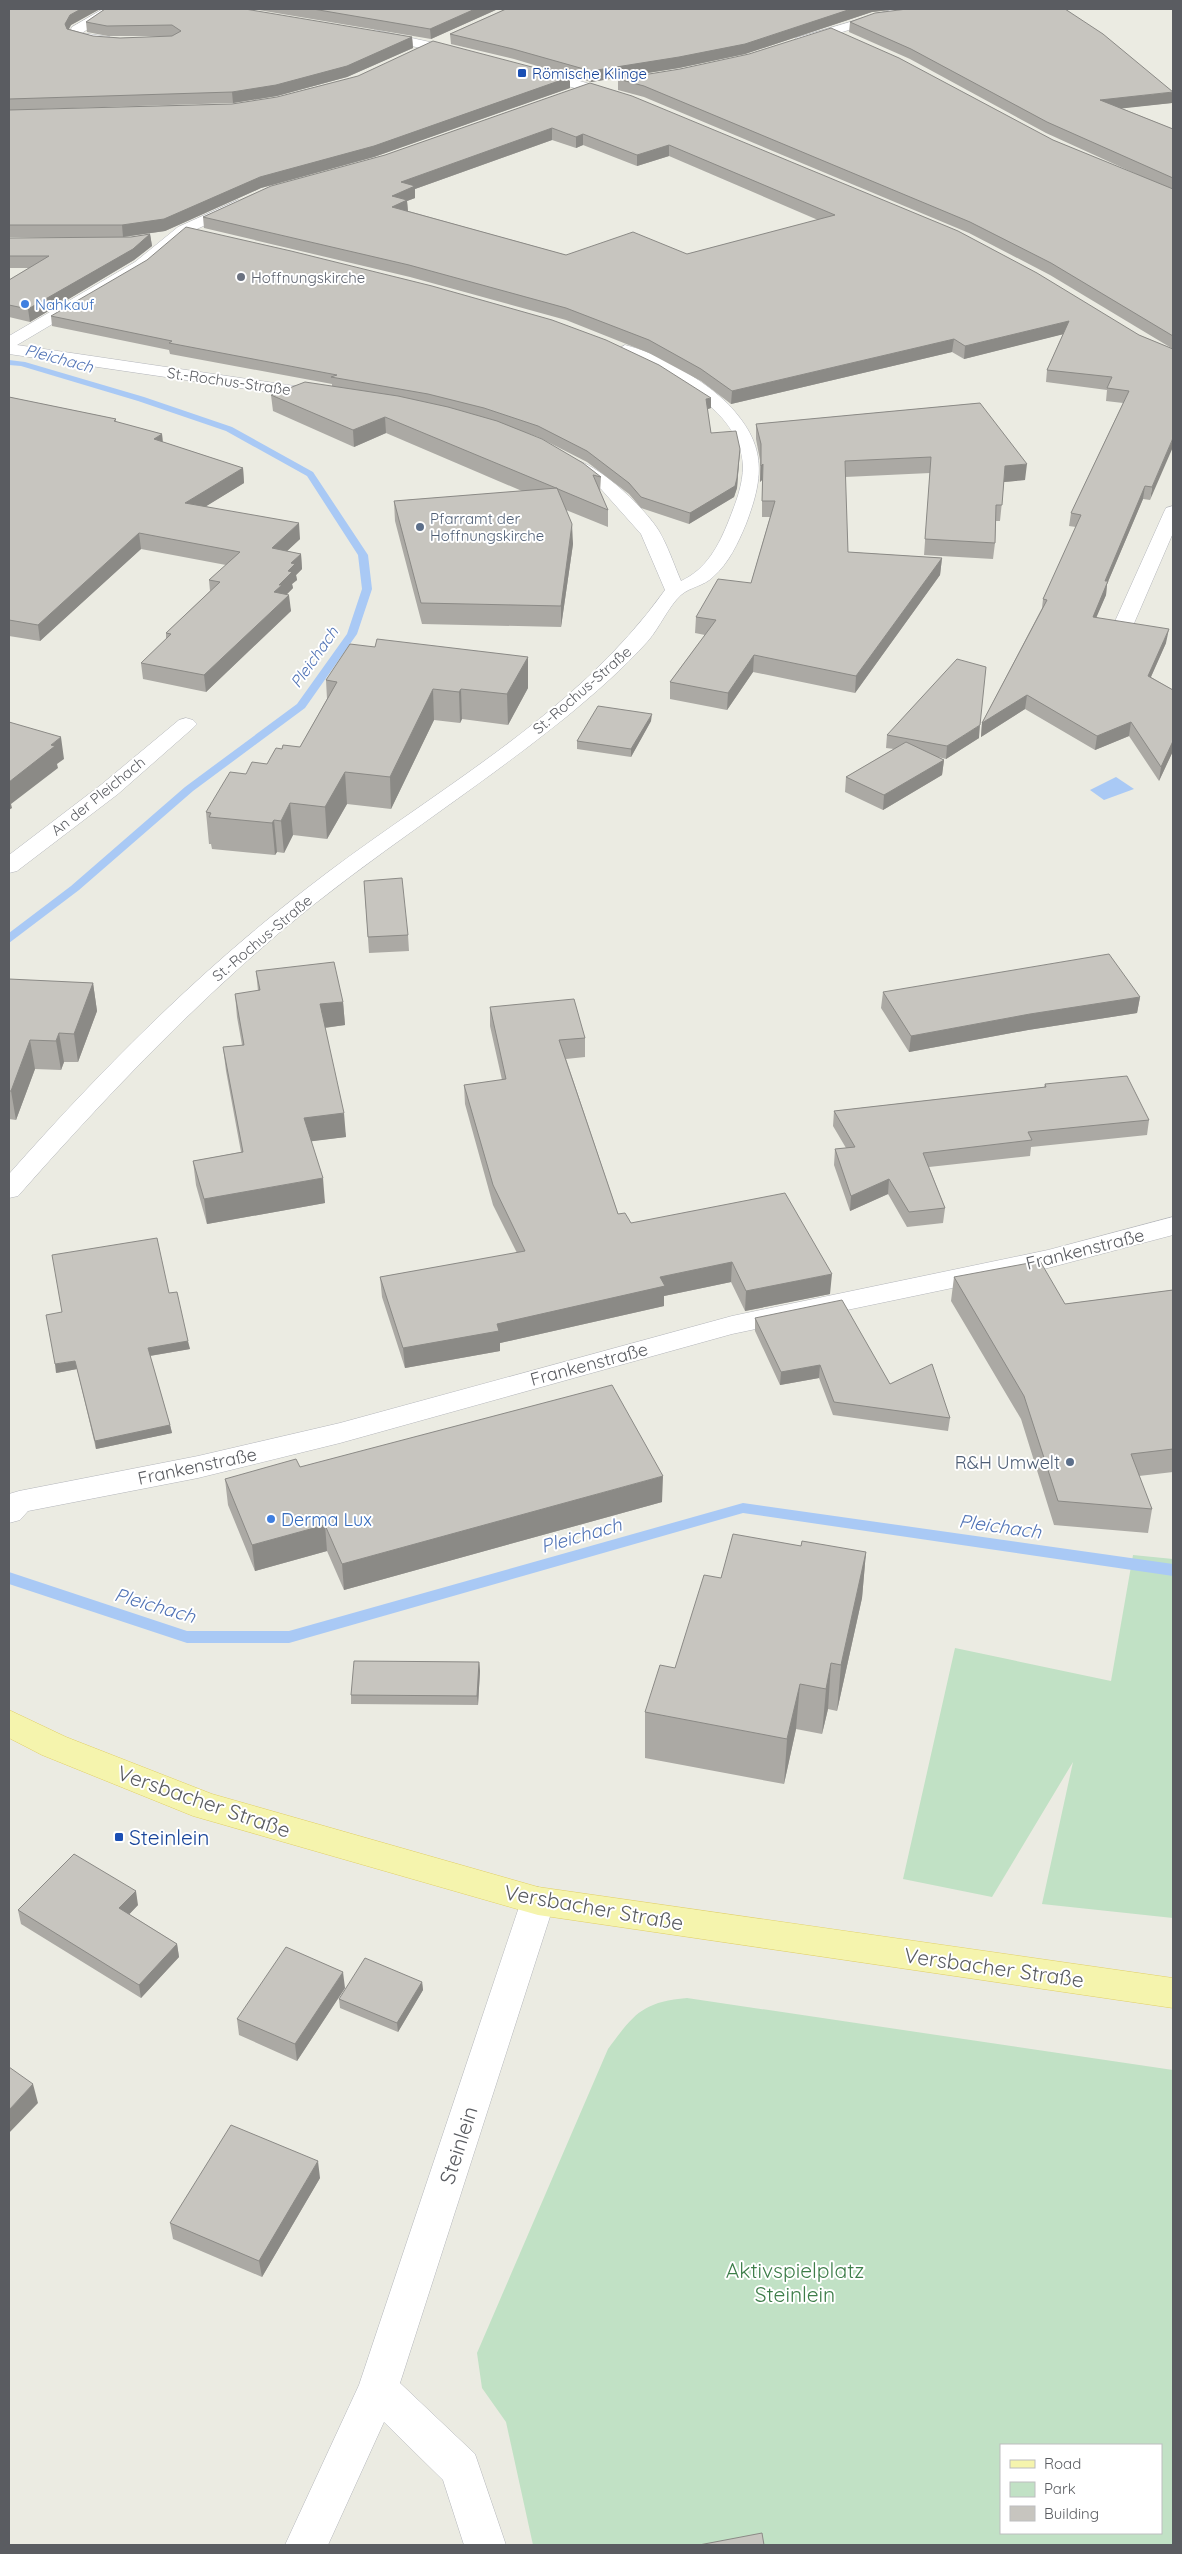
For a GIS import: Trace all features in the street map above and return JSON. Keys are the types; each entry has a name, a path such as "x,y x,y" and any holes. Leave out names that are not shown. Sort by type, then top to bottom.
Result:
{"main road":[{"name":"Versbacher Straße","path":"9,1723 54,1746 205,1806 538,1902 1173,1993"}],"street":[{"path":"112,9 77,30 75,35 84,39 119,41"},
{"path":"785,46 889,14 935,9"},
{"path":"360,31 478,57"},
{"path":"831,31 857,40"},
{"path":"413,54 455,35"},
{"path":"522,68 630,100"},
{"path":"562,98 590,88 625,83"},
{"path":"149,239 179,233 249,200"},
{"path":"9,343 141,265 179,233 210,236"},
{"path":"556,455 607,485 650,532 675,590 699,579 728,547 750,490 751,463 748,443 738,424 714,400 668,369 611,344"},
{"name":"St.-Rochus-Straße","path":"9,349 346,398"},
{"path":"1122,628 1173,512"},
{"name":"St.-Rochus-Straße","path":"9,1190 69,1121 121,1067 216,975 314,894 510,752 588,688 636,643 675,590"},
{"name":"An der Pleichach","path":"9,866 110,789 186,724"},
{"name":"Frankenstraße","path":"12,1501 198,1467 340,1433 732,1325 1093,1249 1112,1241 1130,1240 1173,1226"},
{"name":"Steinlein","path":"306,2545 378,2389 538,1902"},
{"path":"378,2389 460,2468 485,2545"}],"green space":[{"path":"1133,1555 1173,1559 1173,1918 1042,1904 1073,1762 992,1897 903,1879 955,1648 1111,1681"},
{"name":"Aktivspielplatz Steinlein","path":"687,1998 1173,2070 1173,2545 533,2545 506,2422 482,2388 477,2353 608,2049 625,2027 640,2012 659,2003"}],"water":[{"path":"1116,777 1134,789 1104,800 1090,790"}],"building":[{"path":"9,9 81,9 70,15 65,24 67,29 93,36 120,38 172,36 181,31 172,25 107,26 86,22 105,9 245,9 412,37 347,66 276,85 232,92 9,99"},
{"path":"313,9 475,9 430,29"},
{"path":"506,9 851,9 745,44 591,71 450,34"},
{"path":"907,9 1065,9 1103,34 1173,92 1100,100 1173,129 1173,178 1047,122 911,49 850,22 875,13"},
{"path":"831,28 899,58 1053,140 1173,189 1173,336 1051,263 970,222 644,86 618,79 680,69 749,54"},
{"path":"433,41 570,77 374,146 260,177 164,219 122,225 9,225 9,110 232,104 277,97 358,76"},
{"path":"590,83 632,96 958,231 1037,273 1139,335 1173,349 1173,438 1152,487 1145,486 1105,581 1108,581 1093,617 1169,629 1148,676 1173,690 1173,741 1161,767 1131,722 1097,736 1027,695 982,723 1047,600 1043,599 1081,515 1071,513 1129,391 1107,388 1112,377 1047,370 1069,321 965,346 954,339 732,391 701,369 649,340 566,308 409,265 203,217 271,186 385,155","holes":["552,128 576,137 583,134 637,155 669,145 835,215 687,254 633,232 566,255 392,207 407,200 392,196 415,186 401,182"]},
{"path":"186,227 432,286 552,320 606,340 659,365 711,398 706,399 711,433 736,431 740,449 735,486 690,513 641,497 629,483 587,451 538,426 484,408 428,394 331,377 337,375 169,343 172,341 51,316 147,260"},
{"path":"150,234 133,249 28,309 9,305 9,280 49,256 9,256 9,238 131,237"},
{"path":"305,382 398,396 448,407 497,421 542,439 583,463 601,477 593,475 608,510 385,417 353,430 271,395"},
{"path":"9,397 116,419 114,421 162,434 154,439 243,468 185,503 299,523 272,548 301,554 291,563 295,564 288,571 292,572 274,592 289,595 204,675 141,663 171,634 166,633 220,582 209,580 240,552 139,533 38,625 9,620"},
{"path":"980,403 1027,464 1005,466 1002,505 996,505 995,543 925,539 931,457 845,461 848,552 942,558 856,676 754,655 728,693 670,682 716,620 696,617 718,579 751,583 775,501 762,501 763,464 761,466 761,444 756,424"},
{"path":"557,488 572,524 561,606 421,603 394,501"},
{"path":"377,639 528,657 507,694 461,689 459,692 433,689 390,777 345,772 325,807 290,803 281,821 274,820 272,823 209,817 211,813 206,812 230,772 246,774 252,762 267,764 276,748 282,749 283,745 300,747 337,682 326,680 350,644 375,647"},
{"path":"957,659 986,667 980,725 947,746 887,735"},
{"path":"598,706 652,714 631,749 577,741"},
{"path":"9,722 61,737 51,745 55,746 9,782"},
{"path":"906,742 944,760 884,795 846,777"},
{"path":"402,878 408,935 368,937 364,881"},
{"path":"1109,954 1140,997 1030,1014 911,1036 883,992"},
{"path":"334,962 343,1002 320,1004 344,1113 304,1118 323,1178 204,1199 193,1161 243,1152 223,1047 244,1045 235,994 260,990 256,971"},
{"path":"9,979 93,983 74,1034 59,1033 56,1041 30,1040 11,1091 9,1091"},
{"path":"574,999 585,1038 559,1040 618,1214 625,1213 631,1223 785,1193 832,1274 746,1291 732,1262 660,1277 665,1286 497,1324 499,1331 403,1348 380,1277 525,1251 493,1185 464,1085 506,1079 490,1007"},
{"path":"1127,1076 1149,1120 1028,1132 1032,1140 923,1153 945,1208 909,1212 889,1179 851,1196 835,1149 855,1147 834,1111 1046,1087 1045,1084"},
{"path":"157,1238 169,1293 177,1292 188,1341 148,1348 170,1425 95,1441 75,1361 55,1364 46,1315 62,1312 52,1255"},
{"path":"1040,1261 1065,1304 1173,1290 1173,1449 1131,1454 1152,1509 1058,1501 1024,1396 954,1277"},
{"path":"842,1300 890,1384 932,1364 950,1418 834,1402 820,1365 781,1372 755,1318"},
{"path":"612,1385 663,1476 342,1564 325,1525 252,1545 225,1479 296,1459 300,1467"},
{"path":"733,1534 801,1546 802,1541 866,1552 841,1665 831,1663 826,1689 800,1684 787,1739 645,1712 660,1665 675,1668 704,1575 721,1578"},
{"path":"354,1661 479,1662 477,1696 351,1695"},
{"path":"74,1854 136,1891 119,1908 177,1944 139,1985 18,1910"},
{"path":"286,1947 343,1972 295,2044 237,2019"},
{"path":"365,1958 422,1982 397,2023 339,1999"},
{"path":"9,2067 33,2084 9,2110"},
{"path":"231,2125 318,2161 259,2261 170,2223"},
{"path":"762,2533 764,2545 699,2545"}],"waterway":[{"name":"Pleichach","path":"9,363 22,364 141,399 229,429 310,474 363,555 367,589 352,634 301,706 189,789 75,888 9,939"},
{"name":"Pleichach","path":"9,1578 187,1637 289,1637 743,1508 1173,1570"}],"place":[{"name":"Römische Klinge","path":"522,73"},
{"name":"Hoffnungskirche","path":"241,277"},
{"name":"Nahkauf","path":"25,304"},
{"name":"Pfarramt der Hoffnungskirche","path":"420,527"},
{"name":"R&H Umwelt","path":"1070,1462"},
{"name":"Derma Lux","path":"271,1519"},
{"name":"Steinlein","path":"119,1837"}]}
